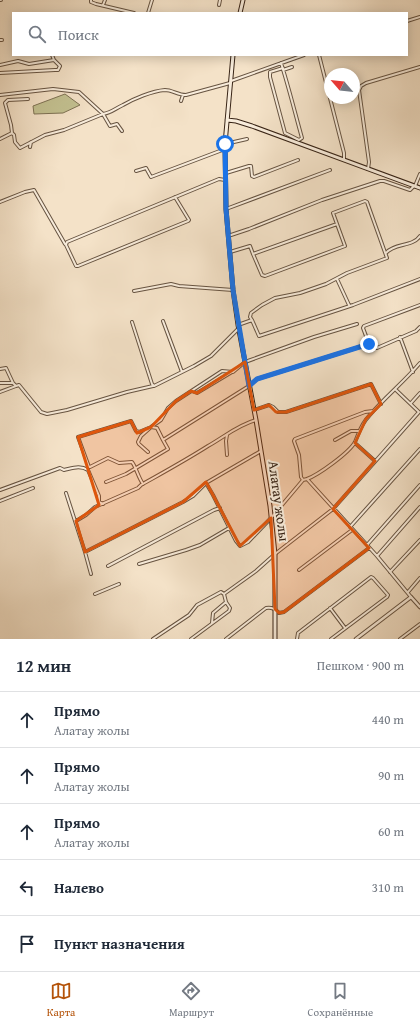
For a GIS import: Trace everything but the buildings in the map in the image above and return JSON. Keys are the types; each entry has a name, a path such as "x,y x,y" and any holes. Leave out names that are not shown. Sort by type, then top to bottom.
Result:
{"main road":[{"path":"240,12 243,0"},
{"path":"233,56 225,144 226,209 233,290 245,362"},
{"path":"227,120 252,126 420,188"},
{"name":"Алатау жолы","path":"245,362 261,451 275,554 275,639"}],"street":[{"path":"91,0 91,2 96,4 130,12"},
{"path":"103,5 105,0"},
{"path":"148,12 152,0"},
{"path":"219,6 220,0"},
{"path":"408,21 420,17"},
{"path":"0,73 58,70 60,66 52,56"},
{"path":"28,99 8,100 5,102 12,133 14,135 15,142 20,148 45,135 64,130 103,114 108,114 129,101 165,90 179,95 196,93 230,83 301,56"},
{"path":"319,56 344,153 344,160"},
{"path":"0,65 18,61 29,64 54,60"},
{"path":"281,63 283,69 302,138 299,140 285,133 270,76 270,72 283,69 292,67"},
{"path":"368,169 369,162 359,90 361,86 366,83 420,67"},
{"path":"0,95 53,89 80,92 103,114 110,126 117,124 122,131"},
{"path":"181,101 183,95"},
{"path":"0,139 12,133"},
{"path":"225,144 247,139"},
{"path":"30,147 31,142"},
{"path":"136,171 146,168 151,177 225,149"},
{"path":"225,173 250,166 252,176 254,177 298,160"},
{"path":"226,209 330,170"},
{"path":"228,236 322,200 380,181 410,190 415,186 420,174"},
{"path":"66,245 67,242 219,179 225,180"},
{"path":"0,202 34,190 78,266 187,222 189,220 175,197"},
{"path":"230,253 250,246 262,275 265,276 345,246 333,213 365,201 367,202 386,253 387,258 347,273 326,284 306,291 275,298 262,305 251,313 250,317 259,336 420,279"},
{"path":"253,254 337,224"},
{"path":"386,253 392,248 417,240 420,236"},
{"path":"337,279 349,305"},
{"path":"134,291 171,284 179,286 233,290"},
{"path":"420,305 364,326 363,328 369,344 373,348 377,348 416,331 420,327"},
{"path":"0,369 6,368 13,383 16,386 19,385 41,412 47,414 154,386 211,356 239,328 252,320"},
{"path":"163,321 182,372"},
{"path":"132,322 152,384 154,386"},
{"path":"191,391 197,393 233,372 245,362 314,337 357,324"},
{"path":"400,338 413,372"},
{"path":"163,440 249,386 257,379 369,344"},
{"path":"206,483 236,541 240,546 248,542 271,518 303,480 313,477 339,459 354,443 358,431 366,419 396,390 420,363"},
{"path":"148,452 138,442 141,436 161,420 168,408 176,401 222,371 233,372"},
{"path":"0,383 13,383"},
{"path":"254,410 269,405 278,412 286,412 371,384 381,404"},
{"path":"0,392 16,386"},
{"path":"153,639 189,615 197,605 221,592 224,594 333,509 419,411 396,390"},
{"path":"411,403 420,393"},
{"path":"303,480 301,476 299,455 294,441 295,439 365,412 374,411"},
{"path":"76,521 86,516 95,507 138,488 247,422 256,420"},
{"path":"103,504 99,502 99,496 78,437 131,421 136,431 139,432 151,427 157,428 168,449 135,469 106,482"},
{"path":"335,440 351,431 358,431"},
{"path":"227,435 227,455"},
{"path":"354,443 375,461"},
{"path":"350,527 420,449"},
{"path":"85,552 183,502 206,483 261,451"},
{"path":"0,490 60,468 64,470 76,467 89,468 91,465 103,462 108,458 118,463 132,462 138,477 143,484"},
{"path":"307,479 377,556 420,607"},
{"path":"367,545 420,485"},
{"path":"0,501 33,488"},
{"path":"66,493 76,521 91,574"},
{"path":"377,556 420,507"},
{"path":"108,566 220,508"},
{"path":"139,564 200,545 229,528"},
{"path":"299,570 352,530"},
{"path":"390,572 420,540"},
{"path":"226,639 266,608 270,607 275,609 278,613 284,612 369,548"},
{"path":"297,639 298,633 371,577 373,578 388,595 331,639"},
{"path":"408,592 420,578"},
{"path":"95,594 119,584"},
{"path":"191,639 229,611 230,608 226,602 224,594"},
{"path":"356,639 411,597"},
{"path":"212,623 213,613 226,602"},
{"path":"330,608 346,628"},
{"path":"400,639 420,624"}],"highlighted area":[{"path":"245,362 254,410 269,405 276,412 286,412 371,384 381,404 366,419 355,443 375,461 333,509 369,548 284,612 279,613 275,609 271,518 240,546 206,482 183,502 85,552 76,521 99,505 78,437 131,421 137,433 151,427 176,401 191,391 197,393"}],"shaded area":[{"path":"65,94 80,105 63,113 34,114 33,106"}],"route":[{"path":"225,144 226,209 233,290 249,386 257,379 369,344"}]}
